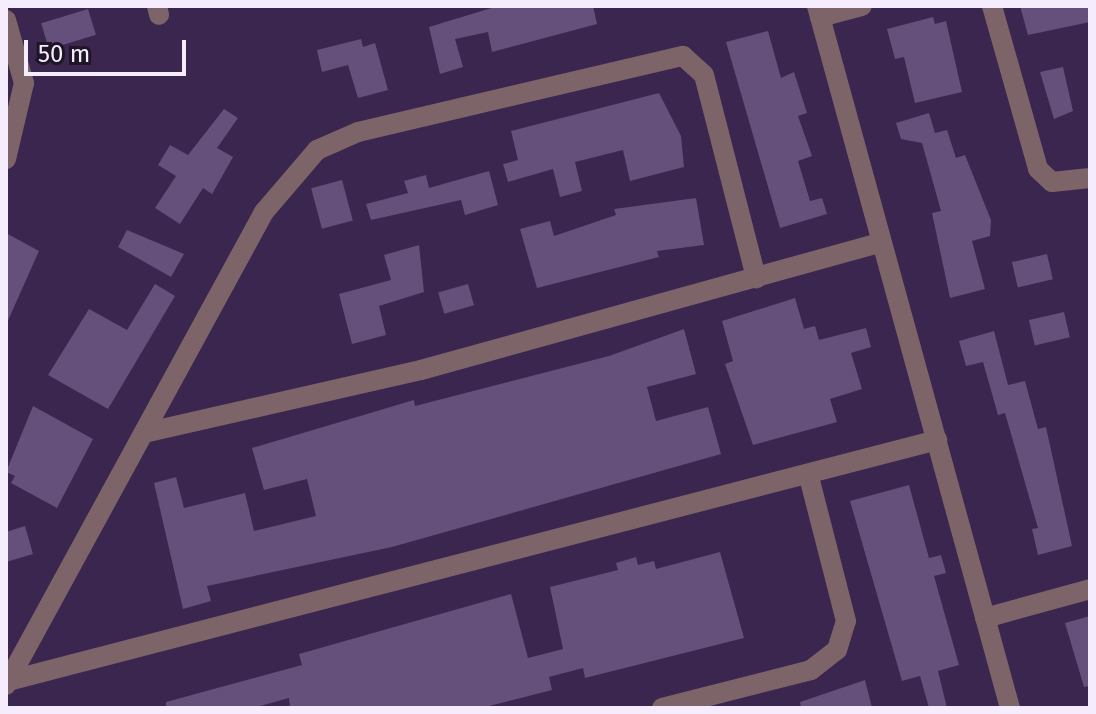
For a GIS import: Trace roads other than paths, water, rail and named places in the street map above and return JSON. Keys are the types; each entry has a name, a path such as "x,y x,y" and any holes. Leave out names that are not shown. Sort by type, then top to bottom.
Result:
{"street":[{"path":"862,6 818,12 879,243 937,440 1010,708"},
{"path":"992,6 1038,169 1052,182 1090,178"},
{"path":"6,20 24,83 6,159"},
{"path":"7,683 291,174 317,150 358,132 683,56 704,75 756,278"},
{"path":"144,433 421,370 879,243"},
{"path":"7,683 809,477 937,440"},
{"path":"662,708 811,670 837,650 846,621 809,477"},
{"path":"985,618 1090,589"}]}
